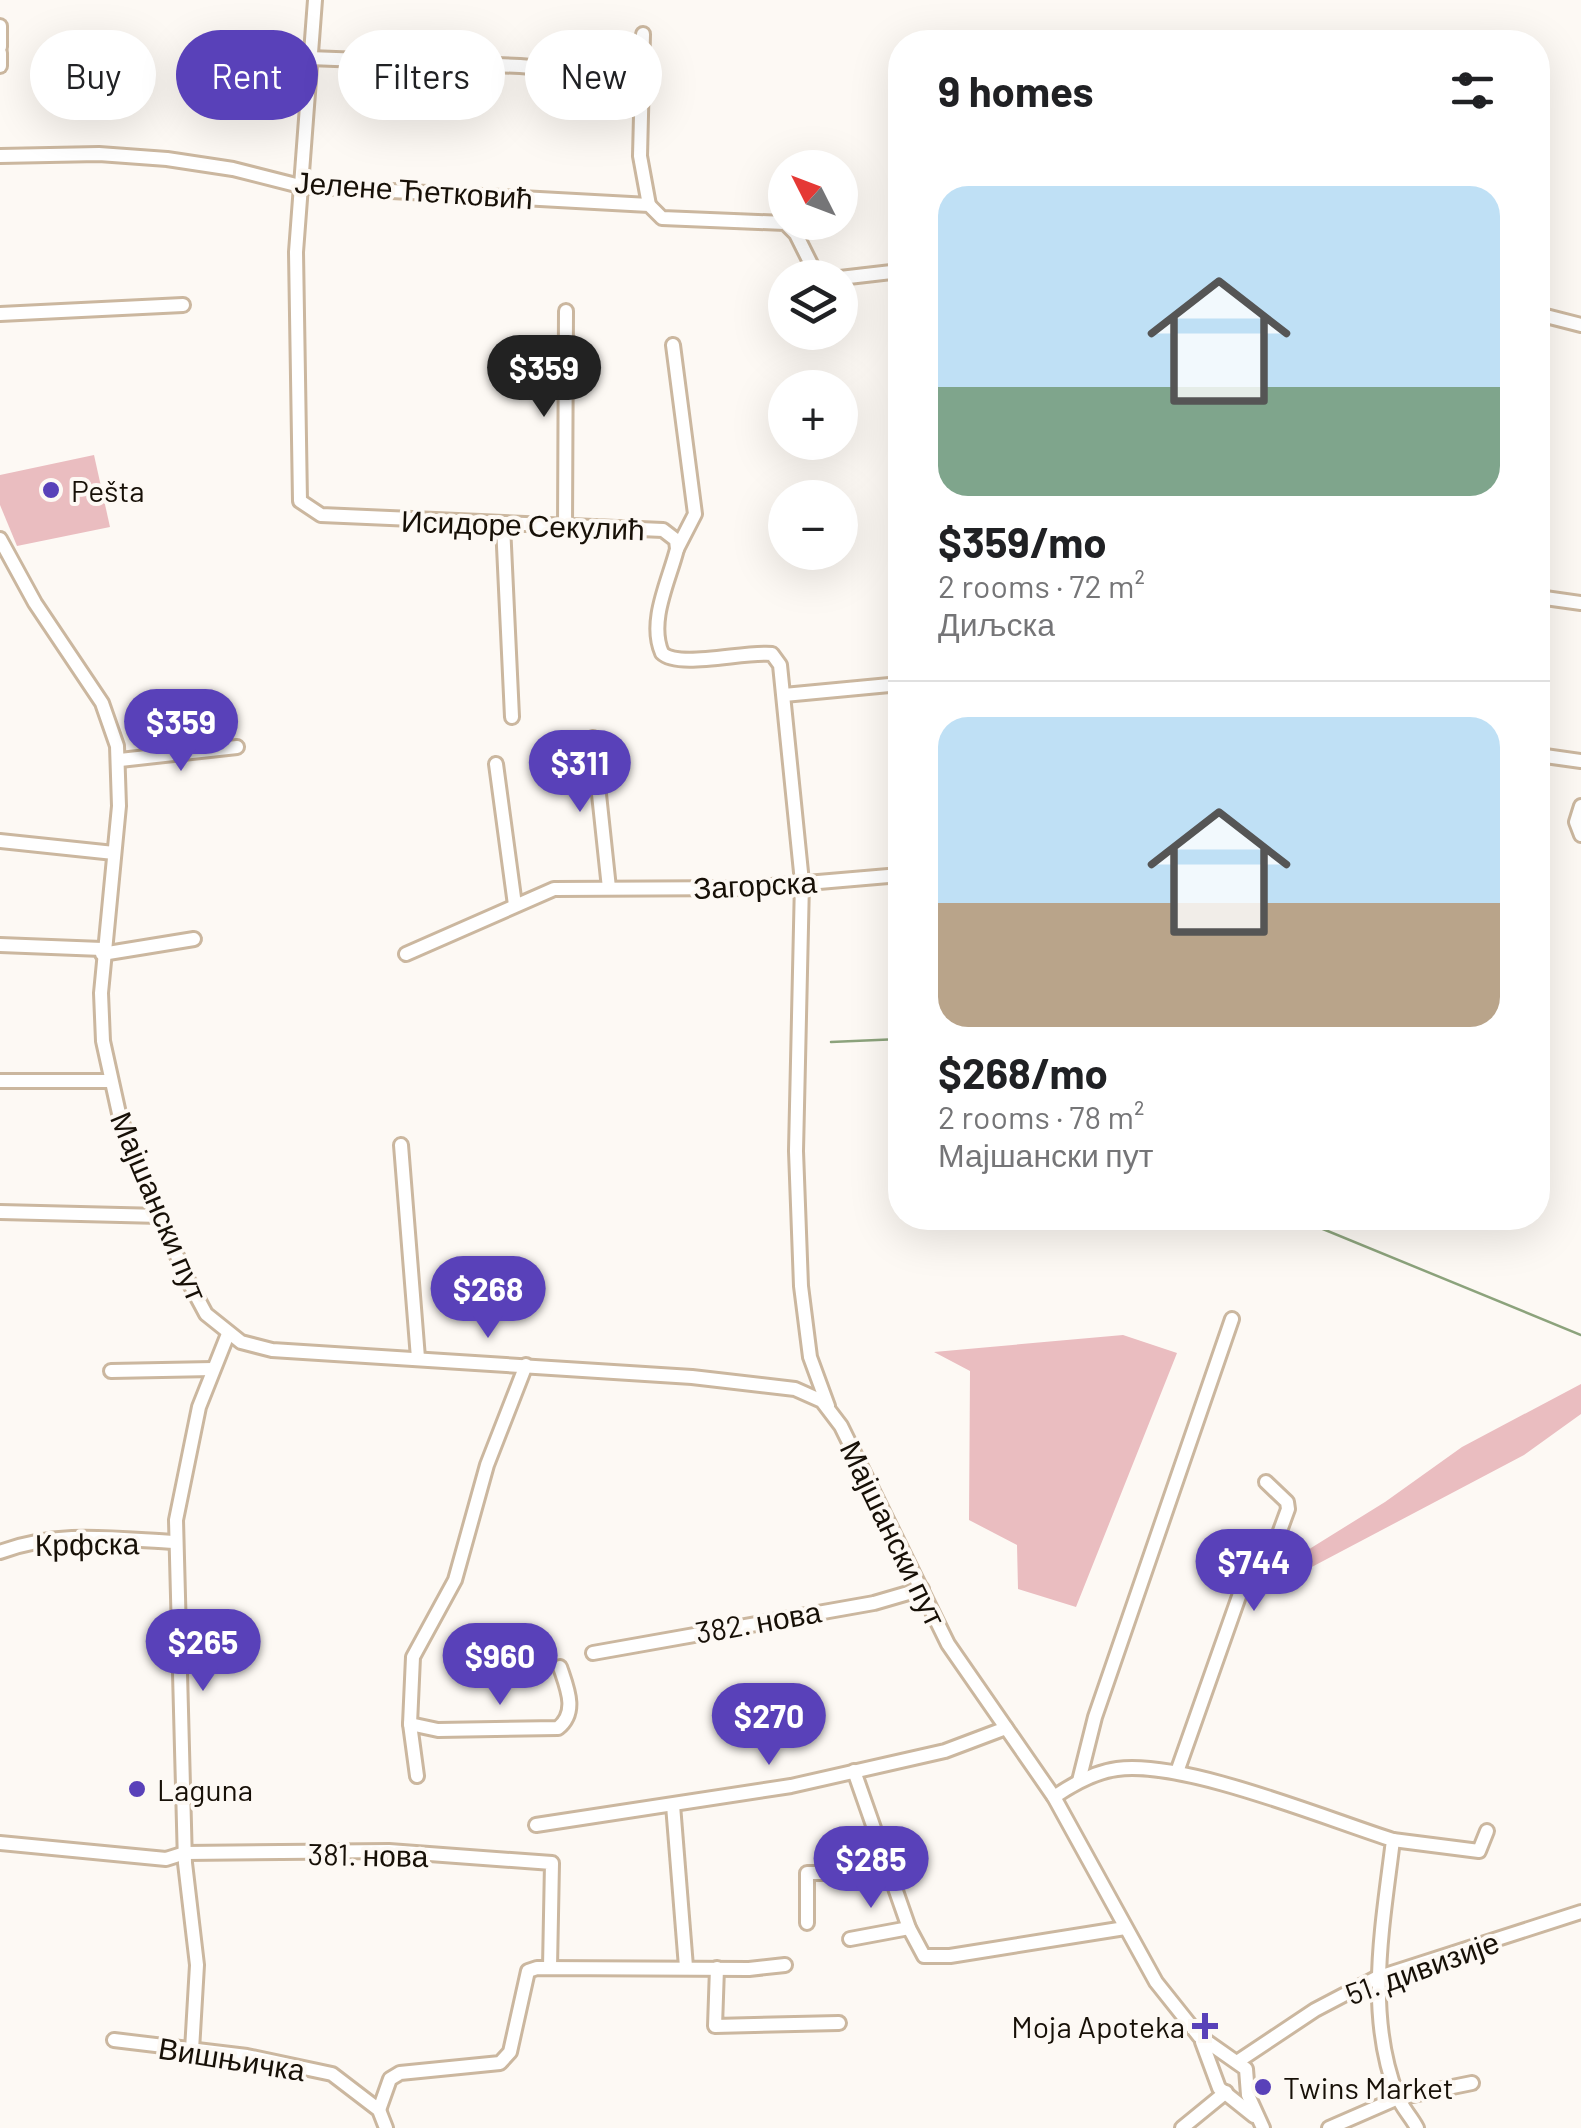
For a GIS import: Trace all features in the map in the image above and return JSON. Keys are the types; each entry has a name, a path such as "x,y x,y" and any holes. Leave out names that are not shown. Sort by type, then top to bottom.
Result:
{"street":[{"name":"Исидоре Секулић","path":"312,30 314,0"},
{"path":"0,26 0,66"},
{"path":"318,58 525,66"},
{"name":"Исидоре Секулић","path":"305,120 296,326 300,500 321,515 663,530 676,540 678,549 660,609 657,636 662,654 678,662 741,652 772,654 780,665 802,882 796,1151 800,1286 810,1357 828,1408"},
{"path":"640,120 640,156 649,206"},
{"name":"Јелене Ћетковић","path":"0,156 100,154 167,159 233,169 300,186 649,206 662,218 785,223 796,234 809,260"},
{"path":"858,276 888,273"},
{"path":"0,314 183,306"},
{"path":"566,311 566,528"},
{"path":"1550,317 1581,325"},
{"path":"674,345 695,514 678,549"},
{"path":"503,525 512,718"},
{"name":"Мајшански пут","path":"0,540 7,567 102,703 120,760 102,951 102,1010 110,1081 120,1118 196,1298 228,1334 272,1350 526,1365 795,1389 813,1396 828,1408 948,1644 1054,1796 1156,1982 1199,2036 1216,2075"},
{"path":"1550,599 1581,603"},
{"path":"784,696 888,685"},
{"path":"593,738 609,888"},
{"path":"120,760 237,747"},
{"path":"1550,757 1581,761"},
{"path":"496,764 514,905"},
{"path":"1581,806 1576,822 1581,835"},
{"path":"0,841 114,853"},
{"name":"Загорска","path":"406,954 554,889 749,888 888,876"},
{"path":"0,946 102,951 194,939"},
{"path":"0,1081 110,1081"},
{"path":"400,1145 418,1358"},
{"path":"0,1212 161,1216"},
{"path":"1079,1781 1095,1717 1232,1319"},
{"path":"192,2050 196,1965 185,1853 175,1542 184,1472 199,1407 228,1334"},
{"path":"417,1776 410,1724 413,1658 456,1580 487,1466 526,1365"},
{"path":"111,1371 213,1369"},
{"path":"1177,1772 1243,1585 1273,1550 1288,1510 1287,1502 1266,1482"},
{"name":"Крфска","path":"0,1552 34,1539 80,1536 175,1542"},
{"name":"382. нова","path":"594,1652 874,1602 922,1588"},
{"path":"410,1724 438,1730 558,1728 567,1720 570,1710 560,1667"},
{"path":"536,1824 673,1805 854,1771 946,1751 1006,1728"},
{"path":"1054,1796 1079,1781 1117,1769 1177,1772 1393,1840 1480,1851 1487,1832"},
{"path":"854,1771 908,1928 924,1956 950,1956 1125,1928"},
{"path":"673,1805 686,1967"},
{"path":"1393,1840 1376,1978 1398,2098 1417,2128"},
{"name":"381. нова","path":"0,1843 166,1859 185,1853 389,1851 552,1863 550,1967"},
{"path":"807,1923 806,1873 890,1873"},
{"name":"51. дивизије","path":"1236,2062 1327,2003 1376,1978 1581,1912"},
{"path":"850,1939 868,1932 908,1928"},
{"path":"386,2128 379,2110 390,2079 400,2074 500,2063 510,2052 528,1971 550,1967 785,1965"},
{"path":"717,1968 715,2026 839,2023"},
{"name":"Мајшански пут","path":"1199,2036 1236,2062"},
{"name":"Вишњичка","path":"114,2040 332,2074 379,2110"},
{"name":"51. дивизије","path":"1247,2082 1272,2040"},
{"path":"1186,2124 1225,2062 1236,2062 1246,2070 1261,2125"},
{"path":"1216,2075 1227,2093 1261,2125"},
{"path":"1186,2124 1227,2093 1239,2092 1247,2082"},
{"path":"1329,2128 1398,2098 1472,2084"}],"shaded area":[{"name":"Pešta","path":"94,455 110,527 17,546 0,505 0,475"},
{"path":"1123,1335 1177,1353 1076,1607 1018,1589 1017,1545 969,1520 970,1371 934,1352"},
{"path":"1581,1384 1581,1414 1524,1455 1289,1579 1261,1579 1385,1502 1462,1447"}],"waterway":[{"path":"831,1042 888,1040"},
{"path":"1325,1230 1581,1335"}],"place":[{"name":"Pešta","path":"51,490"},
{"name":"Laguna","path":"137,1789"},
{"name":"Moja Apoteka","path":"1205,2026"},
{"name":"Twins Market","path":"1263,2087"}]}
